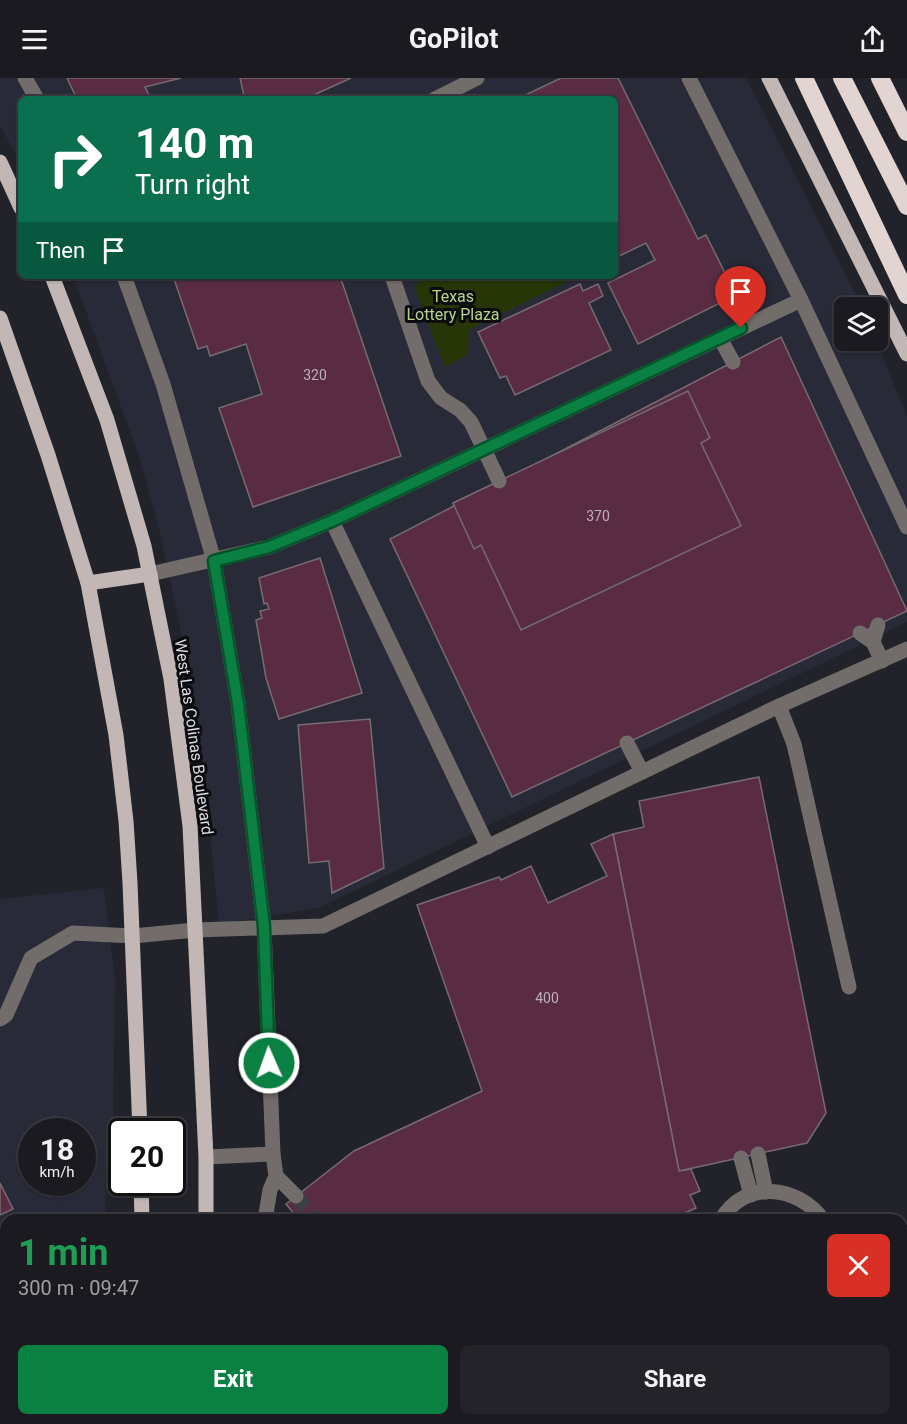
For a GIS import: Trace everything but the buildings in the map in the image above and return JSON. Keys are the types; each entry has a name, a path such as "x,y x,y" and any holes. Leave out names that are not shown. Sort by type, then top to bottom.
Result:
{"highway":[{"path":"804,78 907,295"},
{"path":"842,78 907,206"},
{"path":"880,78 907,132"}],"main road":[{"path":"769,78 907,354"},
{"path":"0,162 18,201"},
{"name":"West Las Colinas Boulevard","path":"53,279 107,420 144,546 173,690 190,826 206,1157 206,1214"},
{"path":"0,318 48,455 88,583 116,735 126,821 140,1118"},
{"path":"88,583 150,574"},
{"path":"141,1196 142,1214"}],"lane":[{"path":"25,78 35,96"},
{"path":"441,96 477,78"},
{"path":"688,78 801,300 907,527"},
{"path":"125,279 163,384 214,561 238,703 264,927 273,1154 276,1176 270,1190 266,1214"},
{"path":"393,279 428,381 441,399 460,410 471,422 499,481"},
{"path":"150,574 269,547 332,521 801,300"},
{"path":"720,338 733,362"},
{"path":"332,521 488,847"},
{"path":"878,625 867,638 882,661"},
{"path":"0,1018 6,1016 31,958 73,933 133,936 195,930 323,926 779,706 907,649"},
{"path":"779,706 794,744 849,987"},
{"path":"627,743 642,772"},
{"path":"206,1157 273,1154"},
{"path":"758,1154 759,1193"},
{"path":"741,1158 759,1193"},
{"path":"276,1176 296,1196"},
{"path":"724,1214 739,1200 759,1193 779,1191 798,1197 819,1214"}],"shaded area":[{"path":"0,78 746,78 857,297 834,297 834,351 880,351 907,416 907,622 319,908 219,924 198,714 160,532 139,456 74,279 618,279 618,96 18,96 18,159 0,125"},
{"path":"104,888 115,981 113,1118 108,1118 105,1214 0,1214 0,899"}],"green space":[{"name":"Texas Lottery Plaza","path":"420,279 573,279 469,330 468,355 445,367 415,289"}],"tunnel":[{"path":"296,1196 311,1214"}],"route":[{"path":"269,1063 264,927 238,703 214,561 269,547 332,521 741,328"}]}
